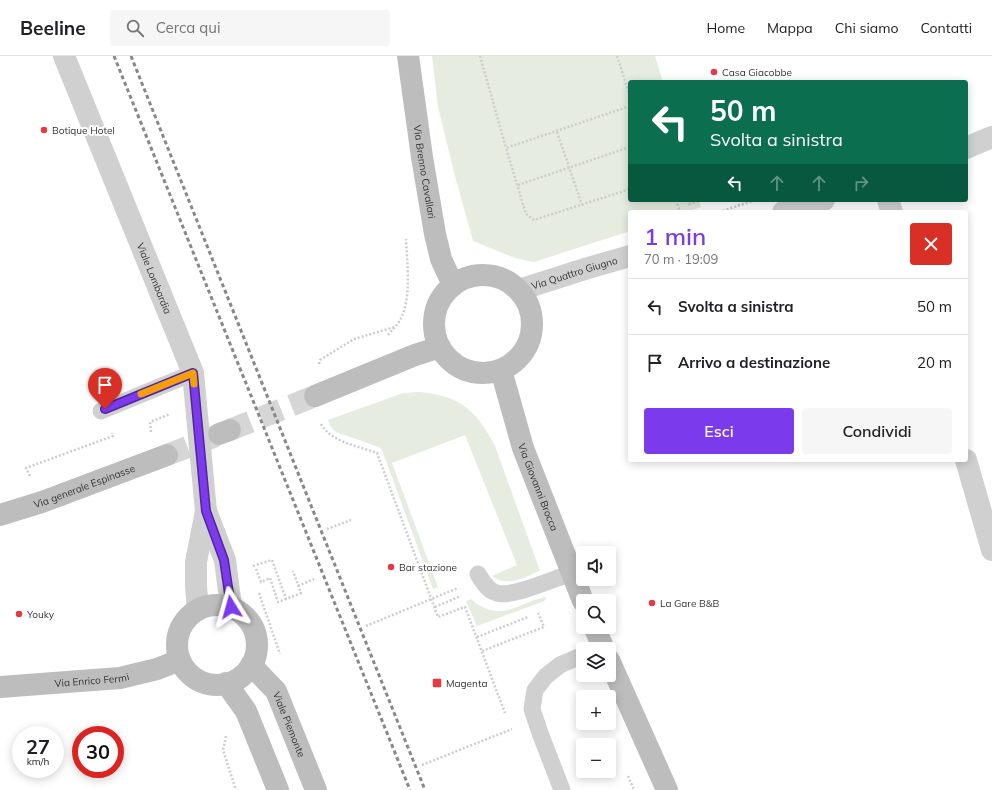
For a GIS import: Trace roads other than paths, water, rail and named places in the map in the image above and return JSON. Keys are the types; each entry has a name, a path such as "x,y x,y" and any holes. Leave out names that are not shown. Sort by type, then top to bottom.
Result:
{"street":[{"name":"Viale Lombardia","path":"64,56 193,373 206,511 224,560 231,607"},
{"name":"Via Brenno Cavallari","path":"408,56 422,157 435,234 442,259 453,285"},
{"path":"968,147 992,137"},
{"path":"790,210 817,202"},
{"name":"Via Quattro Giugno","path":"519,290 628,257"},
{"path":"481,275 490,275 506,281 519,290 529,305 533,326 531,336 523,353 514,363 501,370 486,373 468,371 448,358 440,347 434,328 437,308 441,299 453,285 468,278 481,275"},
{"path":"315,396 415,355 440,347"},
{"name":"Via Giovanni Brocca","path":"501,370 522,448 580,594"},
{"name":"Via generale Espinasse","path":"0,515 42,502 167,455"},
{"path":"967,462 992,550"},
{"name":"Viale Lombardia","path":"198,610 196,562 206,511"},
{"path":"214,605 231,607 246,617 251,623 257,640 255,657 251,665 234,681 217,685 199,680 191,675 180,660 177,644 181,628 191,614 198,610 214,605"},
{"name":"Via Enrico Fermi","path":"0,687 120,678 157,669 180,660"},
{"name":"Viale Piemonte","path":"251,665 276,691 316,790"},
{"path":"616,678 667,790"},
{"path":"226,683 246,711 278,790"}],"lane":[{"path":"103,410 193,373"},
{"path":"471,580 496,593 508,595 572,573"},
{"path":"562,790 532,709 535,690 546,676 560,665 576,658"}],"tunnel":[{"path":"230,430 315,396"},
{"path":"167,455 216,436"}],"railway":[{"path":"114,56 410,790"},
{"path":"131,56 425,790"}],"place":[{"name":"Casa Giacobbe","path":"714,72"},
{"name":"Botique Hotel","path":"44,130"},
{"name":"Bar stazione","path":"391,567"},
{"name":"La Gare B&B","path":"652,603"},
{"name":"Youky","path":"19,614"},
{"name":"Magenta","path":"437,683"}]}
